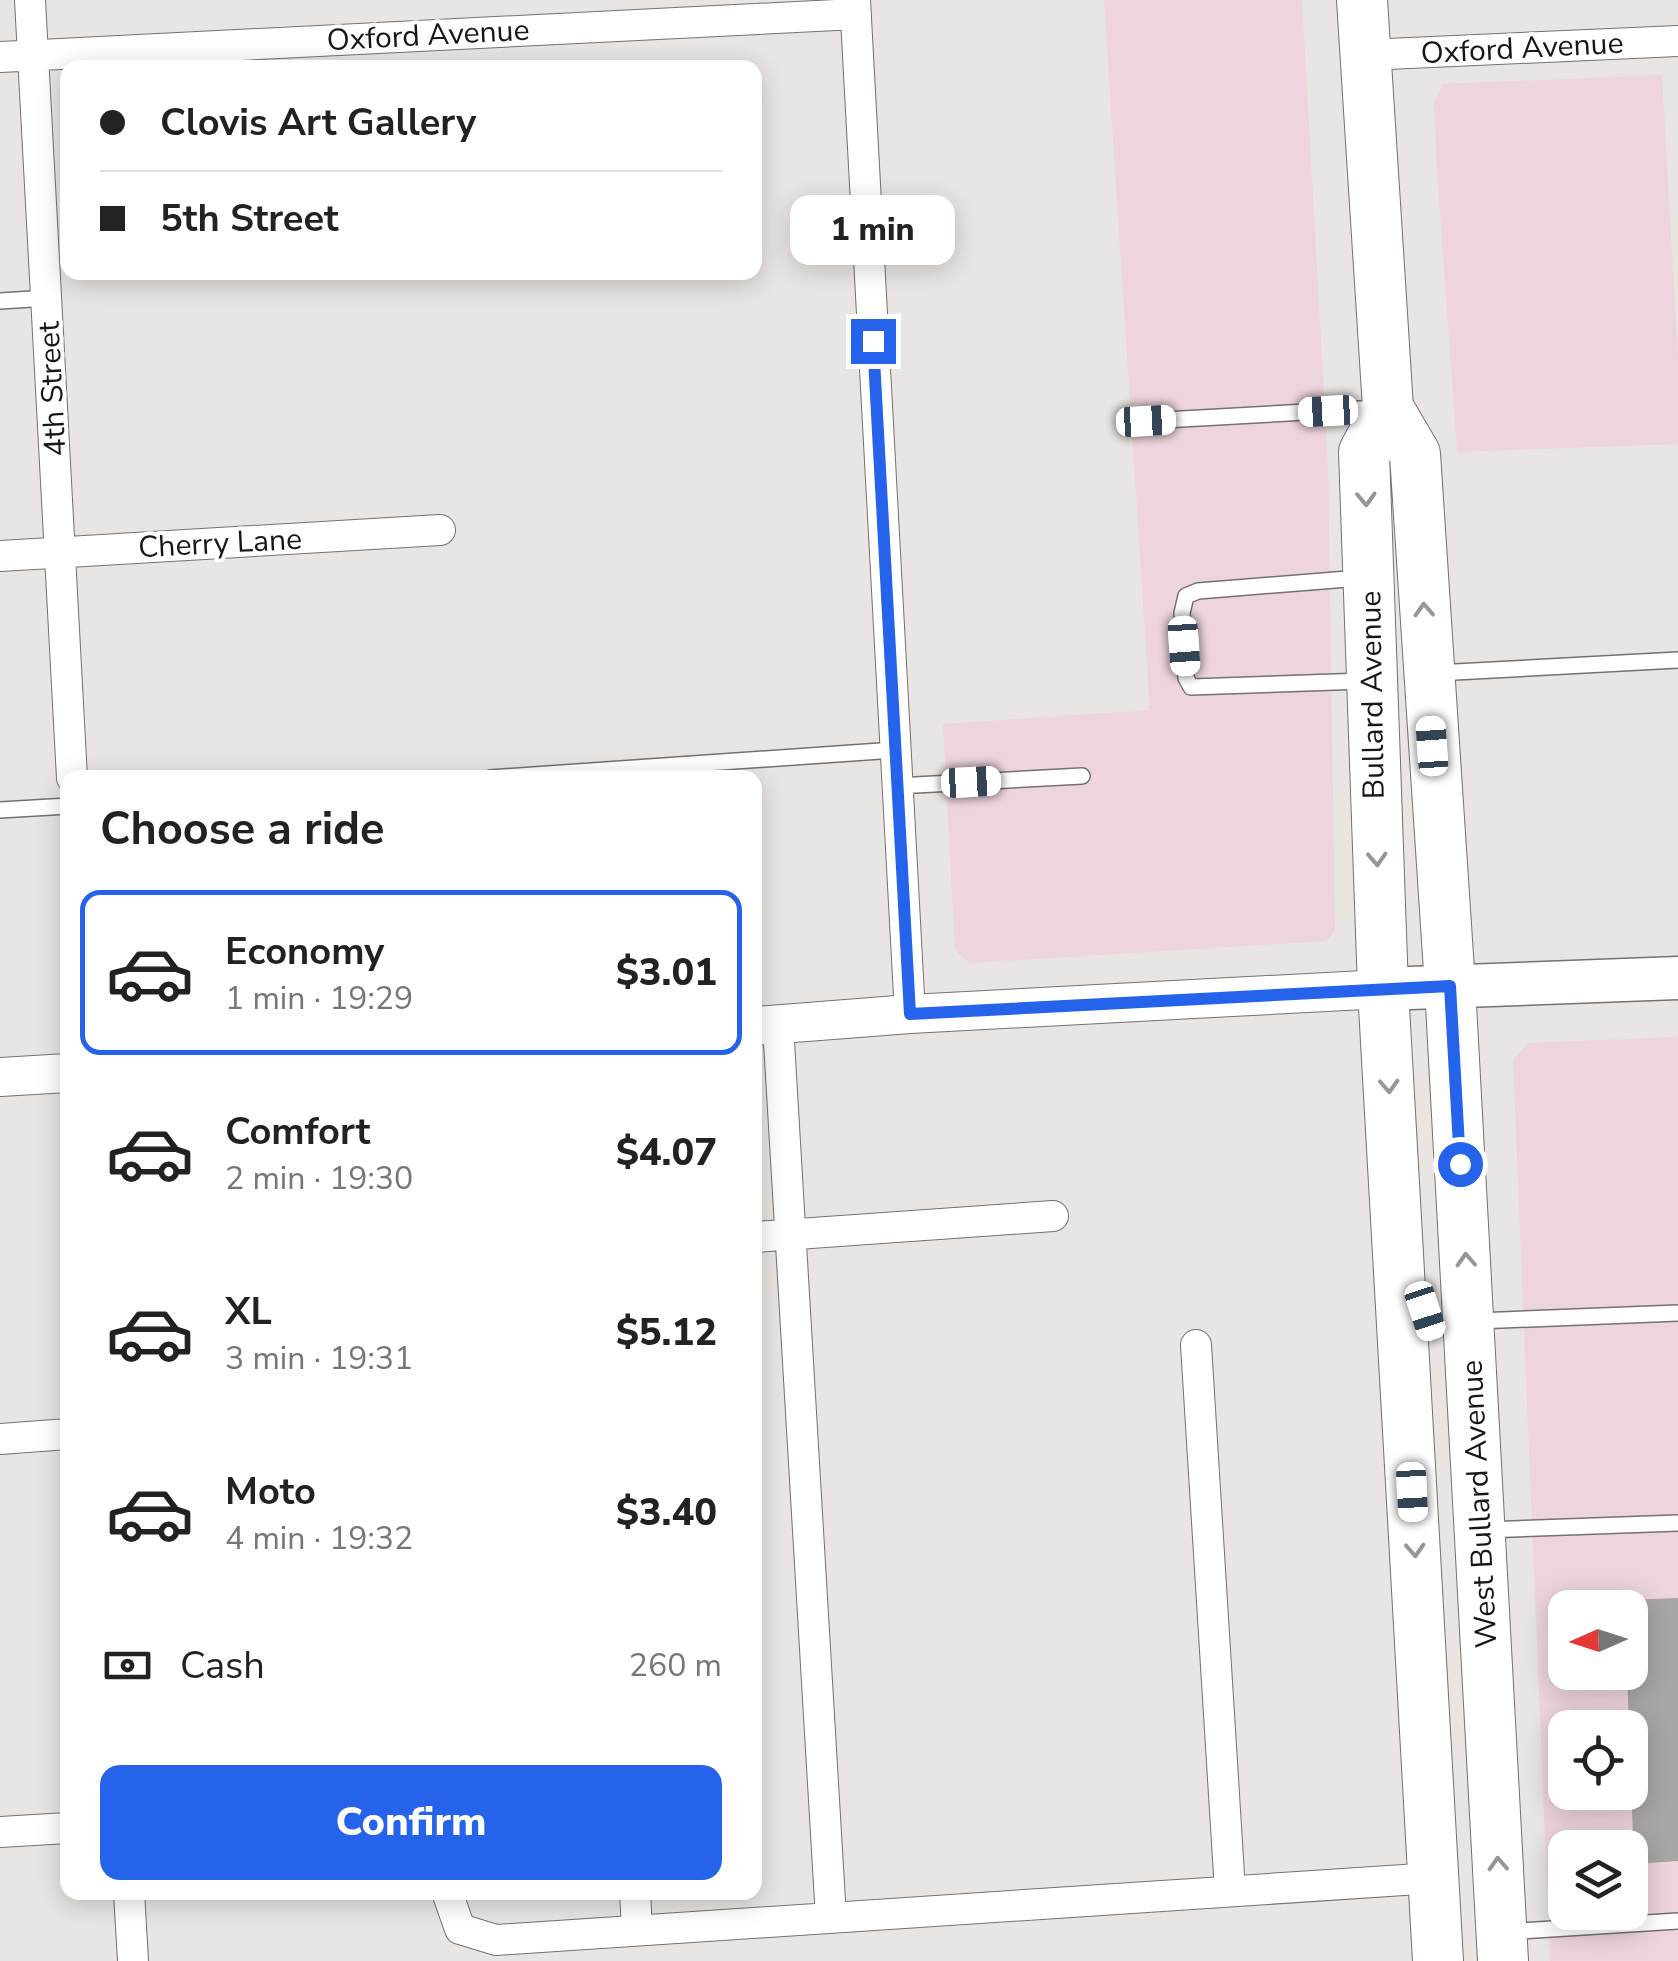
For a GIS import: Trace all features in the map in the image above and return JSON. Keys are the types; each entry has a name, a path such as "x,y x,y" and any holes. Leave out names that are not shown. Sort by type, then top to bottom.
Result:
{"main road":[{"name":"Bullard Avenue","path":"1362,0 1388,408 1415,454 1450,986"},
{"name":"Bullard Avenue","path":"1383,989 1364,452 1388,408"},
{"path":"1438,1961 1383,989 1678,978"},
{"name":"West Bullard Avenue","path":"1450,986 1481,1530 1492,1951"},
{"path":"1396,1222 1435,1340 1443,1487 1459,1516 1481,1530"},
{"path":"1434,1878 1460,1894 1492,1951"}],"street":[{"name":"4th Street","path":"30,0 72,770"},
{"name":"Oxford Avenue","path":"0,58 855,7"},
{"path":"855,7 910,1014"},
{"name":"Oxford Avenue","path":"1365,55 1678,41"},
{"name":"Cherry Lane","path":"0,556 440,530"},
{"path":"831,1918 790,1234 766,1026 910,1014 1383,989"},
{"path":"0,1077 60,1074"},
{"path":"762,1236 1053,1216"},
{"path":"1196,1344 1230,1892"},
{"path":"0,1439 60,1435"},
{"path":"0,1832 60,1828"},
{"path":"449,1900 460,1929 496,1940 1434,1878"},
{"path":"129,1900 133,1961"},
{"path":"635,1900 637,1930"}],"lane":[{"path":"0,301 48,298"},
{"path":"1146,421 1388,408"},
{"path":"1369,578 1198,590 1186,596 1182,613 1186,678 1190,687 1373,681"},
{"path":"1428,673 1678,660"},
{"path":"606,770 895,750"},
{"path":"897,786 1082,776"},
{"path":"0,810 60,806"},
{"path":"1469,1321 1678,1313"},
{"path":"1481,1530 1678,1523"},
{"path":"1492,1951 1678,1921"}],"shaded area":[{"path":"1104,0 1302,0 1328,467 1335,931 1326,941 970,963 955,950 943,724 1150,710"},
{"path":"1662,75 1678,361 1678,444 1457,452 1434,103 1443,84"},
{"path":"1678,1037 1678,1961 1550,1961 1549,1930 1648,1930 1648,1830 1548,1830 1548,1912 1513,1060 1528,1043"}],"building":[{"path":"1678,1598 1678,1861 1648,1863 1648,1830 1633,1830 1632,1810 1648,1810 1648,1710 1628,1710 1628,1690 1648,1690 1648,1599"}],"route":[{"path":"873,341 910,1014 1450,986 1460,1164"}]}
